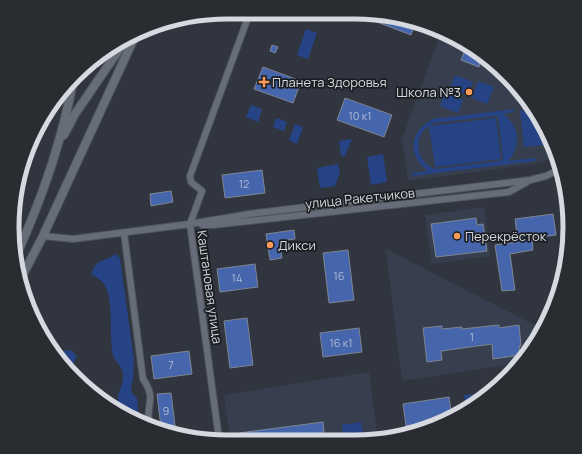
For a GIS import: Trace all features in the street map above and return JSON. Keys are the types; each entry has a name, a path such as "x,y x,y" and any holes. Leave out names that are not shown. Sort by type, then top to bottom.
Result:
{"main road":[{"path":"24,272 43,236 133,41"},
{"path":"57,148 75,114 119,49"},
{"path":"20,247 32,220 57,148 72,89"}],"street":[{"name":"Каштановая улица","path":"219,435 190,224 202,190 191,182 190,176 247,19"},
{"name":"улица Ракетчиков","path":"43,236 73,239 124,233 249,214 530,180 546,176 555,171"},
{"path":"124,233 143,379 151,394 151,403 148,413 149,420"}],"shaded area":[{"path":"306,29 317,33 308,59 297,55"},
{"name":"Школа №3","path":"440,37 471,54 502,80 528,111 542,135 551,158 542,163 408,181 402,139"},
{"path":"455,75 473,82 468,95 450,88"},
{"path":"478,81 494,87 487,104 472,98"},
{"path":"445,93 463,100 458,113 440,106"},
{"path":"251,105 262,109 258,122 246,117"},
{"path":"514,109 514,112 503,114 512,124 517,136 515,149 508,161 535,158 535,161 412,176 412,173 428,171 416,158 414,144 419,130 433,119","holes":["495,116 498,117 503,159 499,161 435,169 429,166 420,155 418,149 420,136 429,126 435,167 501,159 496,118 430,126 434,123"]},
{"path":"527,110 542,135 545,145 524,147 520,111"},
{"path":"276,118 287,122 284,131 273,127"},
{"path":"295,124 303,127 297,144 289,140"},
{"path":"352,139 345,156 341,156 339,141"},
{"path":"383,154 387,182 371,185 367,157"},
{"path":"338,164 340,172 335,186 320,188 317,168"},
{"path":"484,207 490,256 432,264 425,215"},
{"path":"386,249 537,327 528,343 511,364 402,381"},
{"path":"115,254 120,258 134,360 133,380 131,386 132,393 137,398 139,416 119,404 118,398 123,381 123,371 113,355 110,305 106,287 101,281 91,274 96,264"},
{"path":"65,350 72,351 77,356 72,365 71,364 62,355"},
{"path":"369,372 377,434 229,435 224,395"},
{"path":"474,394 474,398 465,403 464,395"},
{"path":"361,422 363,435 343,435 342,425"}],"building":[{"path":"369,19 414,28 411,35"},
{"path":"272,45 278,47 275,53 270,51"},
{"path":"465,50 481,61 479,67 461,60"},
{"path":"263,67 301,81 293,103 254,89"},
{"path":"345,98 392,115 384,137 337,120"},
{"path":"262,170 265,193 225,198 222,175"},
{"path":"171,191 173,202 151,206 150,194"},
{"path":"553,214 556,235 532,238 533,250 510,254 515,290 502,291 495,245 518,242 515,219"},
{"path":"476,218 477,225 483,224 487,251 436,257 431,224"},
{"path":"294,230 295,239 279,241 282,258 270,260 266,234"},
{"path":"348,250 354,300 329,303 323,253"},
{"path":"255,264 258,287 220,292 217,269"},
{"path":"247,318 253,365 230,368 224,321"},
{"path":"499,325 499,328 519,325 521,346 519,346 520,354 493,359 492,344 441,351 442,360 427,362 423,328 442,326 442,329 462,327 462,329"},
{"path":"359,328 362,352 323,357 320,333"},
{"path":"189,351 192,374 154,379 151,356"},
{"path":"171,393 175,429 161,424 157,394"},
{"path":"449,397 451,412 426,423 406,426 403,404"},
{"path":"323,422 324,435 239,435 239,433"}],"place":[{"name":"Планета Здоровья","path":"264,82"},
{"name":"Школа №3","path":"469,92"},
{"name":"Перекрёсток","path":"457,236"},
{"name":"Дикси","path":"270,245"}]}
